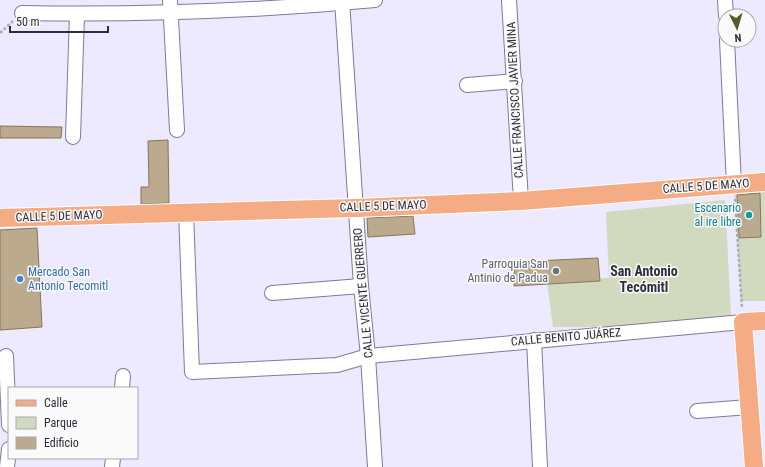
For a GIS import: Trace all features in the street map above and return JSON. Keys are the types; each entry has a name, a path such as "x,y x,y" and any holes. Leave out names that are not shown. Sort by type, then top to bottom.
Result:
{"main road":[{"name":"CALLE 5 DE MAYO","path":"0,218 356,208 521,201 765,182"},
{"name":"CALLE BENITO JUÁREZ","path":"743,322 765,321"},
{"path":"743,322 754,467"}],"street":[{"path":"22,13 77,14 170,6 375,0"},
{"name":"CALLE FRANCISCO JAVIER MINA","path":"510,0 521,201"},
{"name":"CALLE VICENTE GUERRERO","path":"342,2 375,467"},
{"path":"170,6 177,130"},
{"path":"73,137 77,14"},
{"path":"727,48 734,184"},
{"path":"467,85 515,81"},
{"name":"CALLE BENITO JUÁREZ","path":"186,212 192,372 337,365 368,356 743,322"},
{"path":"272,293 361,286"},
{"path":"534,340 540,467"},
{"path":"6,356 8,402"},
{"path":"697,410 749,407"}],"path":[{"path":"734,184 743,322"}],"green space":[{"path":"765,190 765,301 741,301 734,191"},
{"path":"725,200 731,315 620,327 553,327 547,282 609,278 606,212"}],"building":[{"path":"0,126 62,127 61,138 0,138"},
{"path":"168,140 169,203 141,204 141,187 149,187 148,141"},
{"name":"Escenario al ire libre","path":"760,193 761,237 739,238 737,195"},
{"path":"413,216 415,234 368,237 367,218"},
{"name":"Mercado San Antonio Tecomitl","path":"37,228 42,327 0,330 0,230"},
{"name":"Parroquia San Antinio de Padua","path":"598,258 600,281 514,286 514,262"}],"place":[{"name":"Escenario al ire libre","path":"749,215"},
{"name":"Parroquia San Antinio de Padua","path":"556,271"},
{"name":"Mercado San Antonio Tecomitl","path":"20,279"}],"district":[{"name":"San Antonio Tecómitl","path":"644,280"}]}
